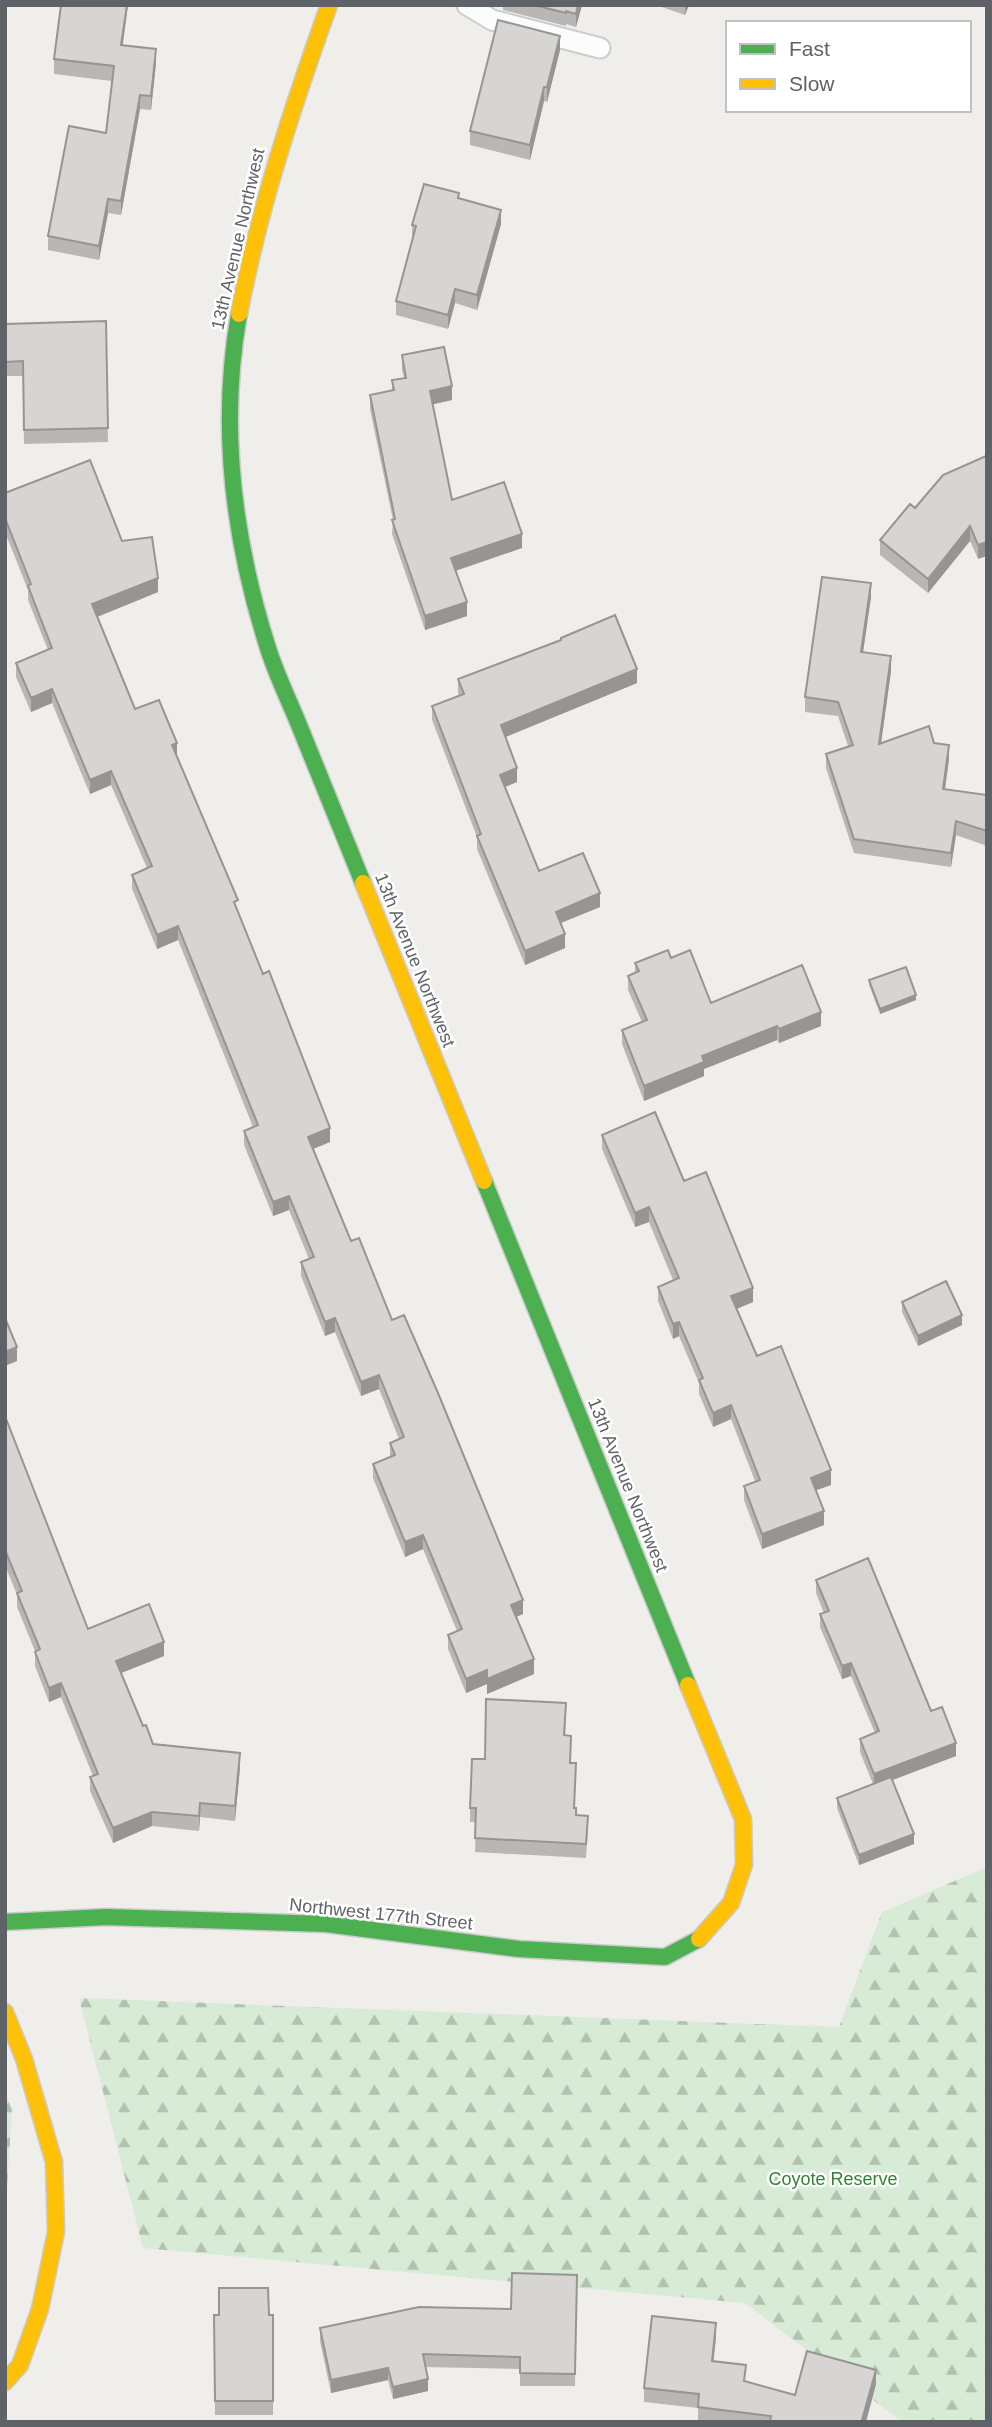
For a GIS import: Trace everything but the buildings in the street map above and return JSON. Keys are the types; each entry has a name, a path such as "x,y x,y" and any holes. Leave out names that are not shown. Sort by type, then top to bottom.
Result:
{"street":[{"name":"13th Avenue Northwest","path":"329,5 281,142 250,260 232,350 229,440 239,543 272,659 743,1819 744,1865 731,1903"},
{"name":"Northwest 177th Street","path":"5,1922 106,1917 326,1924 519,1950 665,1957 698,1940 731,1903"},
{"path":"5,2012 24,2059 54,2162 56,2232 40,2309 20,2365 5,2382"}],"lane":[{"path":"467,5 492,20 600,48"}],"green space":[{"name":"Coyote Reserve","path":"987,1867 987,2422 902,2422 745,2303 143,2248 79,1998 839,2027 882,1912"},
{"path":"5,2092 12,2110 5,2219"}],"traffic: fast":[{"path":"239,314 233,356 230,439 245,563 274,665 363,883"},
{"path":"484,1181 688,1685"},
{"path":"5,1922 106,1917 326,1924 519,1949 665,1957 699,1939"}],"traffic: slow":[{"path":"239,314 256,235 278,158 329,5"},
{"path":"363,883 484,1181"},
{"path":"688,1685 743,1819 744,1865 731,1903 699,1939"},
{"path":"5,2012 24,2059 54,2162 56,2232 40,2309 20,2365 5,2382"}]}
